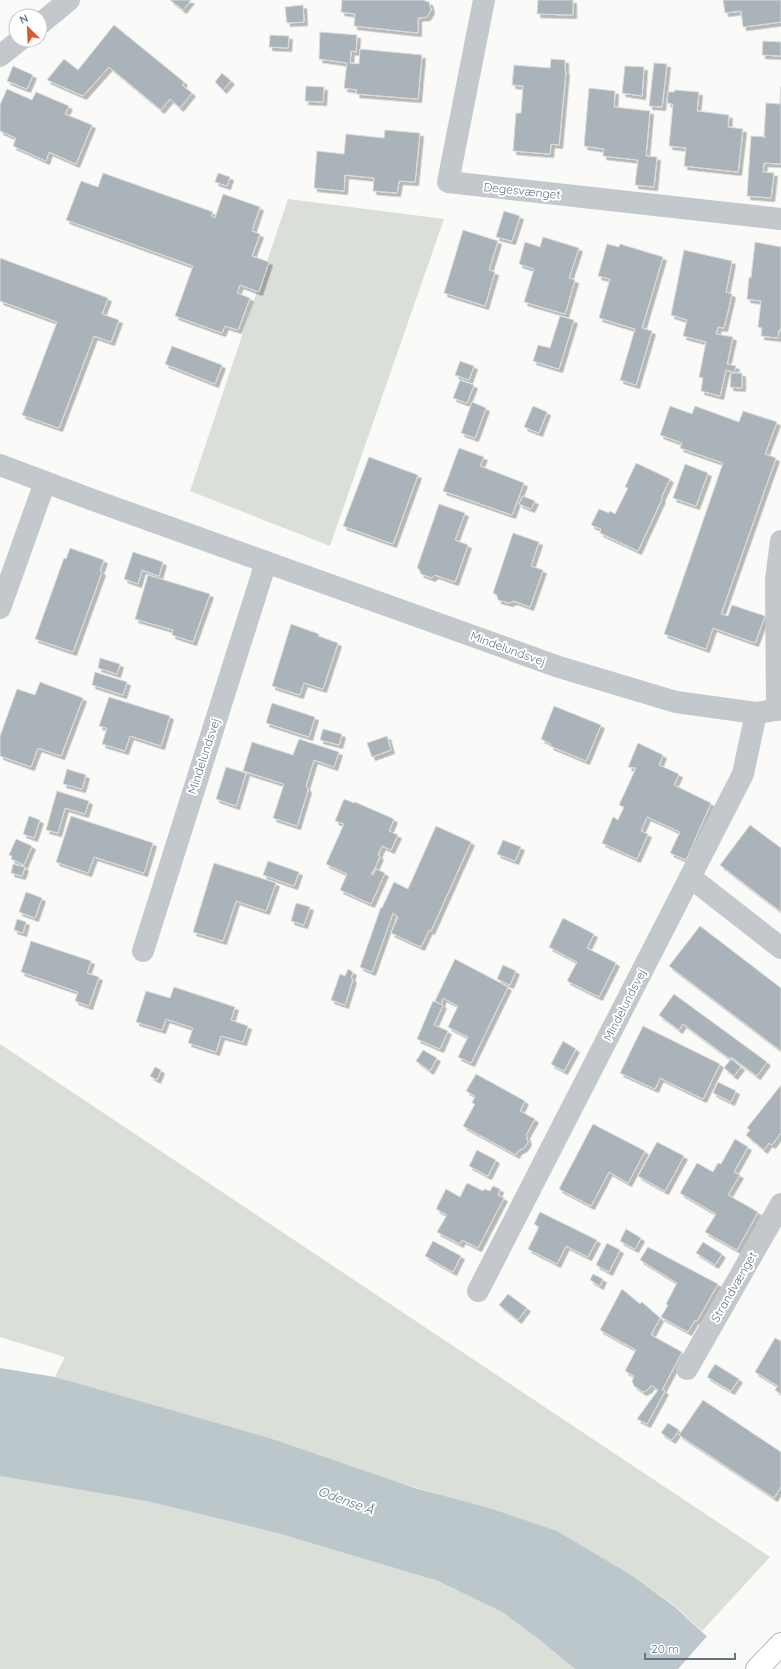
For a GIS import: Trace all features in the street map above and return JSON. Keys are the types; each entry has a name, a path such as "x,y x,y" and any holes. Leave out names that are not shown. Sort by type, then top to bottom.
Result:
{"main road":[{"path":"761,1665 781,1634"},
{"path":"761,1665 781,1644"}],"street":[{"path":"48,17 69,0"},
{"name":"Degesvænget","path":"484,0 448,182 781,219"},
{"path":"0,56 10,48"},
{"name":"Mindelundsvej","path":"0,464 45,482 559,667 676,702 756,713 779,710"},
{"path":"0,608 45,482"},
{"path":"779,710 776,579 781,541"},
{"name":"Mindelundsvej","path":"142,951 266,562"},
{"name":"Mindelundsvej","path":"478,1291 743,774 756,713"},
{"path":"690,877 781,948"},
{"name":"Strandvænget","path":"687,1369 781,1204"}],"shaded area":[{"path":"288,199 444,219 330,546 190,491"},
{"path":"0,1044 770,1557 702,1631 675,1606 633,1576 557,1531 55,1377 65,1357 0,1337"},
{"path":"0,1476 151,1502 277,1533 438,1581 502,1612 575,1669 0,1669"}],"water":[{"name":"Odense Å","path":"0,1368 55,1377 269,1438 415,1488 492,1509 557,1531 633,1576 675,1607 742,1669 575,1669 502,1612 438,1581 277,1533 151,1502 0,1476"}],"pier":[{"path":"708,1635 744,1668 744,1669 678,1669"}],"building":[{"path":"170,0 191,0 183,10"},
{"path":"342,0 423,0 429,2 431,10 427,17 418,18 418,33 354,26 355,14 341,12"},
{"path":"538,0 573,0 573,15 537,14"},
{"path":"723,0 781,0 781,22 743,27 741,11 725,13"},
{"path":"303,5 304,22 287,23 285,7"},
{"path":"114,25 184,82 182,85 192,93 180,108 170,99 161,110 109,67 83,96 47,80 64,59 78,70"},
{"path":"320,32 357,35 356,52 351,51 350,63 359,64 360,49 422,55 418,99 356,94 357,90 344,88 347,63 319,59"},
{"path":"270,35 289,36 288,48 269,47"},
{"path":"763,41 781,42 781,56 762,55"},
{"path":"551,59 565,60 566,71 559,145 551,144 550,154 513,151 516,113 521,113 523,86 512,85 514,65 550,68"},
{"path":"654,63 667,64 662,107 649,106"},
{"path":"13,66 33,75 27,89 7,81"},
{"path":"625,66 644,67 642,96 622,93"},
{"path":"222,73 231,81 223,90 215,82"},
{"path":"306,86 324,87 323,102 305,101"},
{"path":"781,86 781,164 764,163 763,172 774,173 771,198 747,196 751,136 766,137 764,136 766,103 780,104"},
{"path":"589,88 615,91 614,107 650,111 646,156 657,157 654,187 635,185 638,160 603,156 604,149 584,146"},
{"path":"7,89 32,100 36,92 69,106 65,114 92,125 76,164 49,152 46,161 13,146 16,138 0,131 0,105"},
{"path":"675,90 699,92 697,111 729,115 728,127 743,129 738,172 684,166 686,148 669,146 673,104 667,103 668,92 674,92"},
{"path":"385,130 420,133 415,182 399,181 397,193 373,191 374,178 345,175 344,191 314,188 317,151 344,154 346,134 384,138"},
{"path":"103,173 213,212 211,216 215,218 223,194 260,207 252,231 260,234 252,256 269,262 259,292 240,285 237,293 250,298 238,330 225,326 222,333 175,316 193,266 66,220 81,181 98,187"},
{"path":"218,173 230,177 227,186 215,182"},
{"path":"504,211 520,216 512,241 496,237"},
{"path":"463,230 498,241 489,270 495,272 485,306 444,293"},
{"path":"543,237 579,248 569,278 575,280 565,314 524,302 534,269 519,264 525,242 540,247"},
{"path":"755,242 781,247 781,330 779,330 778,338 761,336 762,328 758,327 761,301 747,299"},
{"path":"607,244 619,247 620,244 663,257 642,328 652,331 636,385 620,380 635,329 599,318 610,279 598,276"},
{"path":"684,250 732,261 726,292 732,294 724,328 718,327 716,334 733,337 727,364 736,366 734,372 726,370 720,396 701,391 703,378 699,377 706,342 683,336 687,320 671,315"},
{"path":"0,258 108,298 102,314 119,320 111,342 94,336 59,428 22,415 57,322 0,301"},
{"path":"560,316 574,320 559,369 533,361 538,345 550,348"},
{"path":"172,346 222,365 215,384 165,364"},
{"path":"460,361 474,366 469,380 455,375"},
{"path":"731,373 742,373 742,388 730,387"},
{"path":"460,380 474,385 467,403 453,398"},
{"path":"472,402 486,408 475,438 461,433"},
{"path":"533,406 547,412 539,433 524,427"},
{"path":"670,406 692,414 695,406 739,422 743,411 777,422 765,454 776,458 721,614 728,616 732,605 765,616 755,643 713,628 706,649 664,634 723,463 680,448 682,443 660,435"},
{"path":"459,448 484,457 480,466 524,483 512,515 443,491"},
{"path":"369,457 418,475 393,544 343,526"},
{"path":"636,463 670,479 638,551 600,533 601,529 591,525 599,509 609,513 610,511 615,514 628,488 625,487"},
{"path":"685,464 708,473 696,506 673,498"},
{"path":"523,496 535,501 531,509 519,504"},
{"path":"439,504 465,513 455,540 468,545 455,582 435,575 432,578 421,574 417,568"},
{"path":"513,533 539,542 531,566 543,570 530,607 514,601 509,603 498,600 497,595 493,593"},
{"path":"70,548 104,560 100,571 102,572 73,652 35,639 64,558 66,559"},
{"path":"133,552 163,562 159,576 142,570 138,584 124,579"},
{"path":"148,575 210,594 193,642 172,635 173,630 135,619"},
{"path":"291,624 319,634 318,636 338,643 323,689 304,683 300,695 272,686"},
{"path":"100,658 120,664 117,674 98,668"},
{"path":"95,672 127,682 123,695 92,685"},
{"path":"40,682 83,698 61,756 38,748 31,767 0,756 0,736 17,689 35,695"},
{"path":"109,697 170,716 161,746 130,736 125,751 102,744 107,728 99,726"},
{"path":"272,703 315,717 309,737 266,723"},
{"path":"554,706 601,725 586,761 550,746 551,744 541,739"},
{"path":"323,729 342,734 339,745 320,740"},
{"path":"387,736 391,750 372,757 367,743"},
{"path":"299,739 339,752 334,767 314,760 306,786 308,790 297,826 273,818 284,784 243,771 252,742 293,755"},
{"path":"638,743 663,755 659,765 679,774 674,785 711,803 686,860 670,853 680,832 647,817 641,831 648,834 637,859 602,843 613,817 618,820 624,807 619,805 636,768 628,767"},
{"path":"226,767 246,773 236,806 216,799"},
{"path":"67,769 86,775 82,789 63,784"},
{"path":"57,791 89,801 85,814 65,808 58,833 46,830"},
{"path":"344,799 354,803 355,802 394,819 389,831 398,835 391,850 382,846 378,855 380,856 371,874 373,875 376,869 385,873 371,904 340,890 347,874 326,864 344,824 335,821"},
{"path":"29,816 40,820 34,838 23,834"},
{"path":"71,816 153,843 144,873 94,857 88,873 56,862"},
{"path":"750,825 781,848 781,912 720,865"},
{"path":"436,826 471,842 431,931 429,930 421,947 391,933 398,917 393,913 372,972 360,967 381,907 382,908 394,882 408,889"},
{"path":"16,839 32,846 24,865 11,859 12,856 9,855"},
{"path":"503,840 521,847 515,861 497,854"},
{"path":"268,861 299,872 294,886 263,875"},
{"path":"214,863 276,883 266,911 236,901 223,941 193,932"},
{"path":"13,864 25,867 22,876 11,873"},
{"path":"26,892 42,898 35,918 19,912"},
{"path":"296,903 310,907 304,925 291,921"},
{"path":"563,918 594,934 587,948 616,963 599,997 567,981 577,962 549,947"},
{"path":"17,919 26,922 23,933 14,930"},
{"path":"700,926 781,988 781,1051 669,966"},
{"path":"31,941 91,961 87,973 99,977 89,1006 75,1001 78,992 21,972"},
{"path":"455,959 508,987 471,1063 458,1057 468,1037 448,1027 458,1006 443,998 441,1004 435,1001"},
{"path":"503,965 516,971 510,985 497,979"},
{"path":"348,969 353,972 351,978 353,979 345,1005 331,1000 340,974 345,976"},
{"path":"174,987 235,1007 231,1020 248,1026 243,1042 221,1036 216,1052 188,1043 193,1028 166,1019 162,1030 136,1022 146,991 170,998"},
{"path":"674,994 767,1062 757,1076 731,1057 730,1059 683,1024 679,1030 659,1015"},
{"path":"433,1001 443,1005 434,1025 448,1031 440,1049 417,1039"},
{"path":"643,1026 720,1064 703,1099 660,1078 655,1089 620,1073"},
{"path":"563,1041 576,1049 564,1071 551,1064"},
{"path":"423,1050 437,1058 430,1071 416,1061"},
{"path":"731,1059 741,1067 734,1076 724,1068"},
{"path":"155,1067 161,1070 157,1080 150,1076"},
{"path":"476,1074 525,1101 520,1111 535,1119 526,1135 528,1142 524,1148 518,1151 516,1155 463,1126 475,1104 472,1103 475,1096 466,1091"},
{"path":"718,1082 736,1091 731,1102 713,1093"},
{"path":"781,1085 781,1133 772,1145 769,1143 764,1150 746,1135 750,1130 747,1128"},
{"path":"593,1124 645,1151 628,1183 609,1172 591,1206 559,1189"},
{"path":"735,1139 748,1147 734,1172 740,1175 728,1195 758,1212 737,1250 705,1232 716,1214 680,1193 697,1163 713,1172 718,1163 721,1164"},
{"path":"657,1142 684,1156 665,1191 638,1176"},
{"path":"477,1150 496,1160 488,1176 469,1166"},
{"path":"467,1183 483,1191 484,1189 490,1191 493,1186 500,1189 498,1195 504,1198 478,1248 462,1240 460,1244 437,1232 447,1215 436,1209 446,1189 460,1197"},
{"path":"540,1212 597,1240 588,1257 566,1246 557,1264 528,1249 539,1227 534,1224"},
{"path":"626,1229 641,1238 635,1249 620,1241"},
{"path":"433,1241 461,1256 453,1272 425,1256"},
{"path":"703,1242 722,1254 715,1265 696,1253"},
{"path":"607,1243 620,1250 609,1272 596,1265"},
{"path":"648,1247 718,1284 697,1321 695,1320 688,1332 661,1317 668,1305 666,1304 677,1283 640,1260"},
{"path":"593,1274 603,1279 600,1286 590,1280"},
{"path":"622,1289 640,1304 642,1302 660,1318 651,1335 682,1352 662,1390 665,1391 647,1424 637,1419 658,1390 651,1385 649,1389 643,1392 634,1386 632,1381 634,1376 625,1371 636,1350 600,1330"},
{"path":"508,1294 527,1308 518,1320 499,1305"},
{"path":"775,1338 781,1341 781,1394 775,1390 778,1386 755,1372"},
{"path":"715,1364 739,1379 731,1391 707,1377"},
{"path":"703,1400 781,1452 781,1487 774,1498 679,1435"},
{"path":"668,1423 679,1430 672,1440 661,1433"}]}
